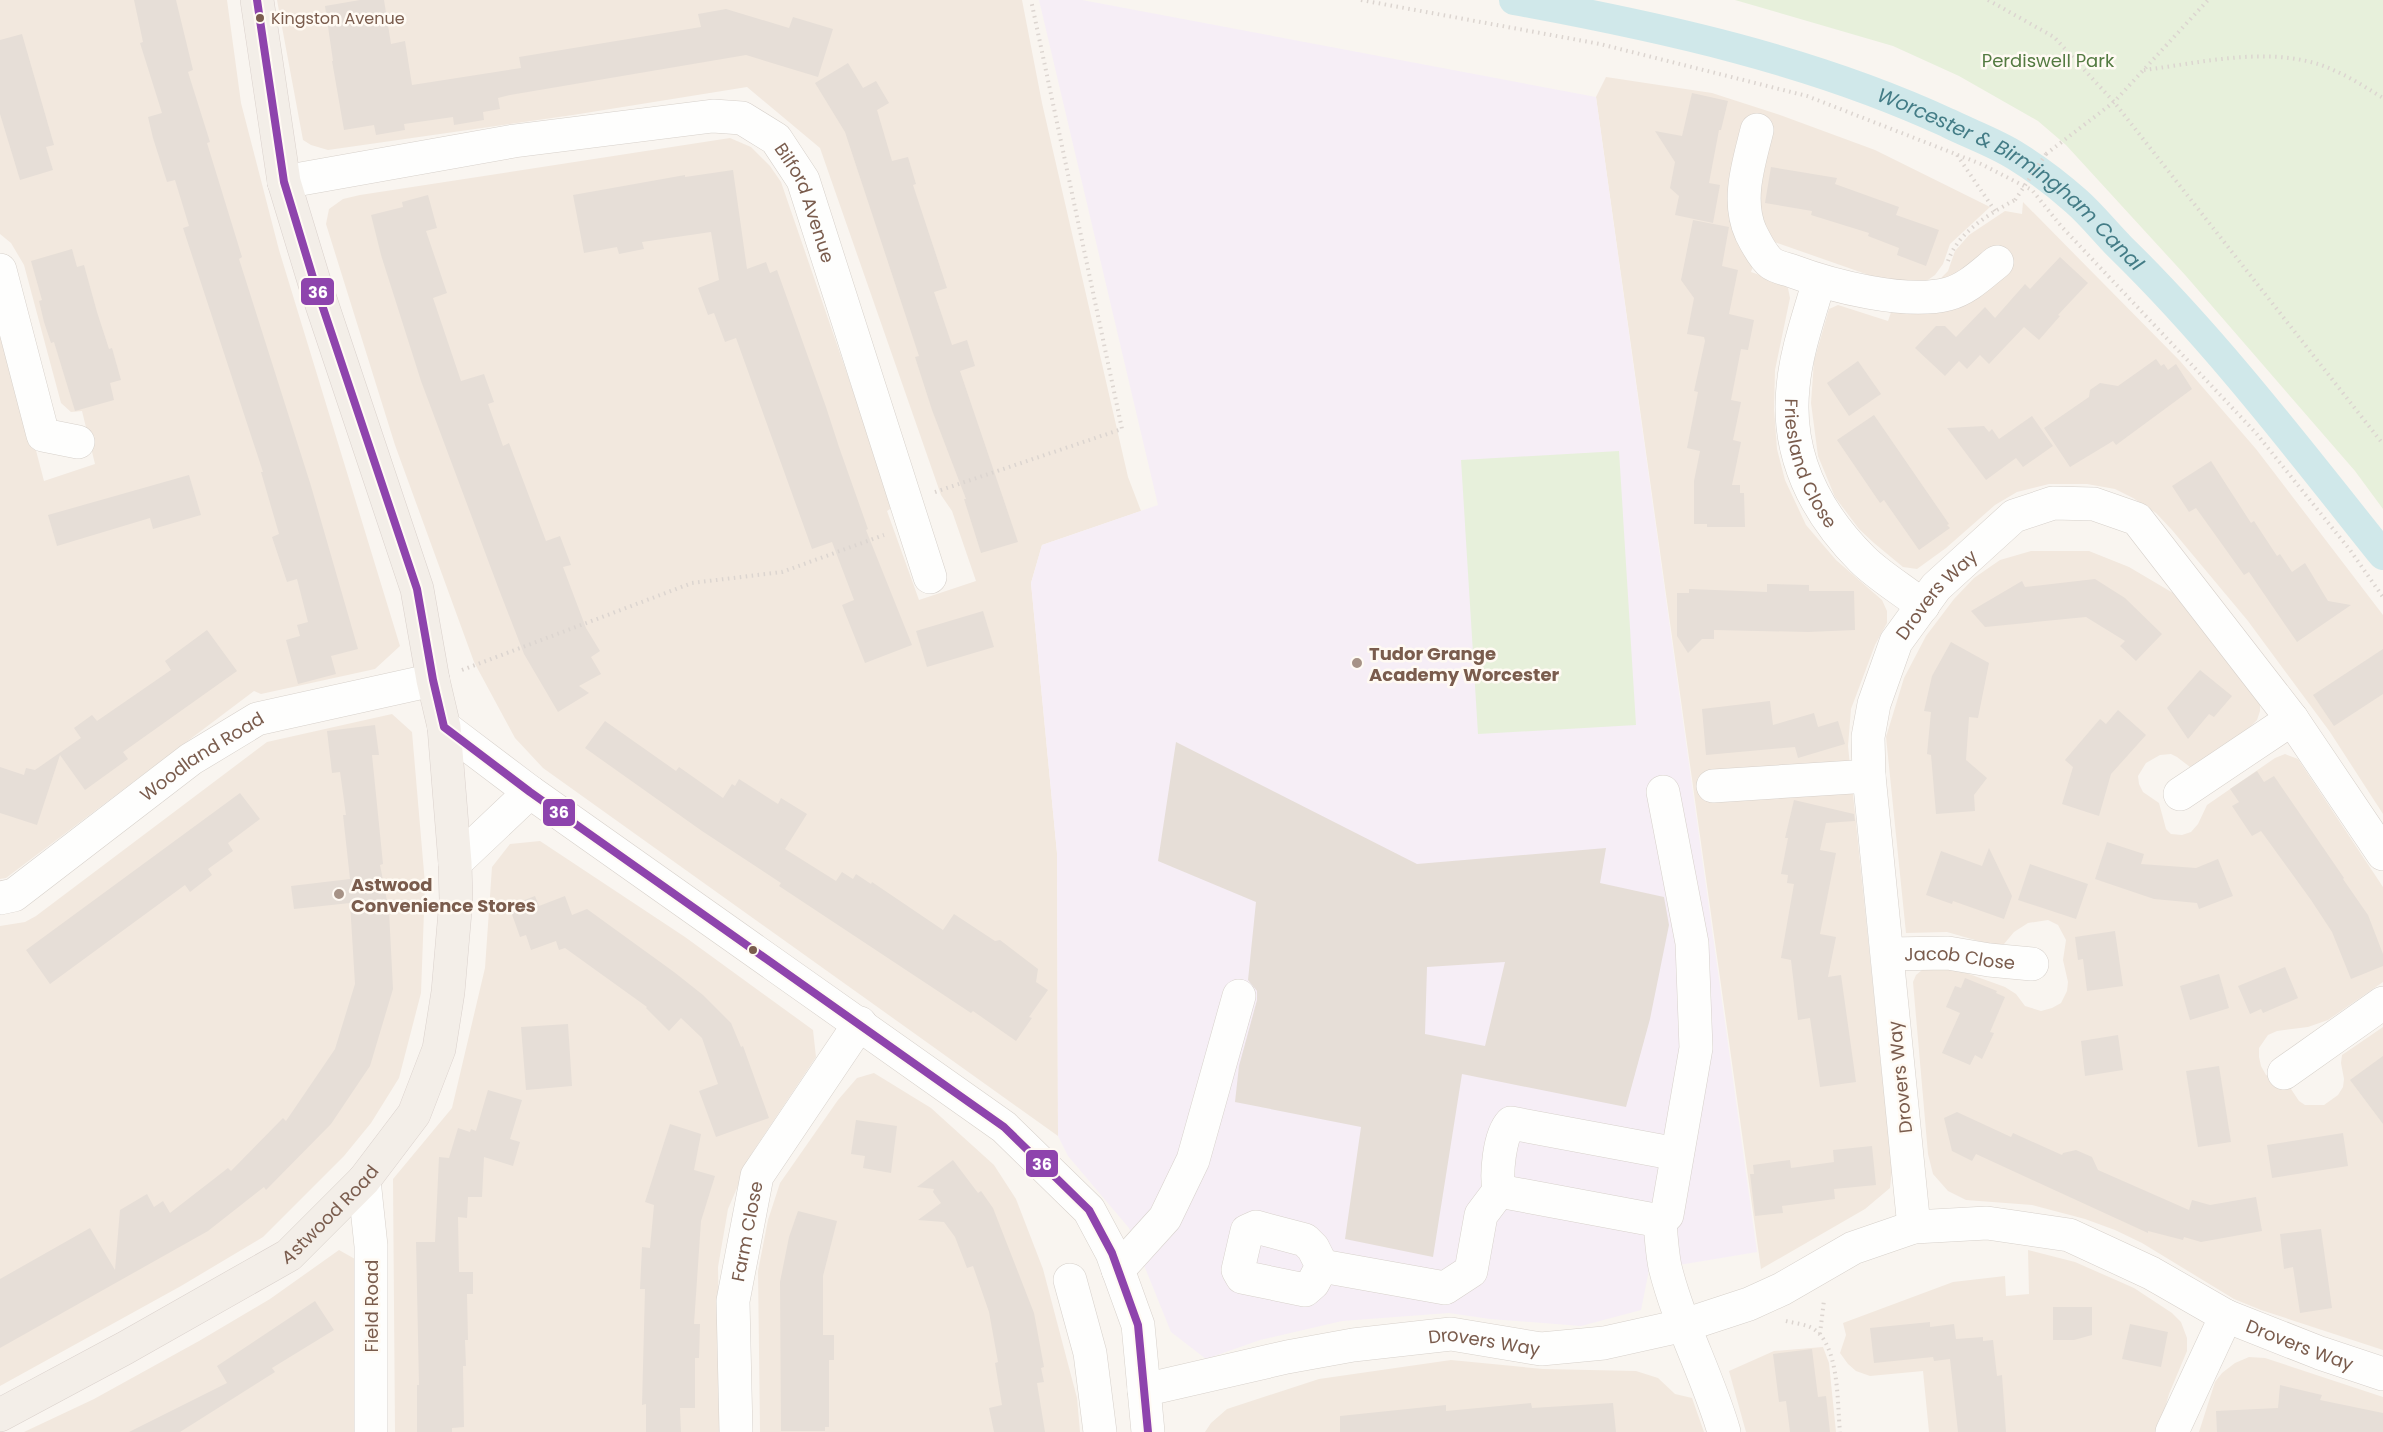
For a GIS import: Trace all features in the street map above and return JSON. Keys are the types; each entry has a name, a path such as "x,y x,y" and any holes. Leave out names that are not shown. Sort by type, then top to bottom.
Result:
{"main road":[{"name":"Astwood Road","path":"0,1415 125,1348 289,1255 364,1180 414,1114 439,1049 453,946 455,863 444,727 433,681 417,590 317,292 284,182 257,0"}],"street":[{"name":"Bilford Avenue","path":"284,182 514,141 712,116 742,118 776,139 803,180 930,577"},
{"path":"1757,130 1744,194 1745,214 1751,232 1770,263 1819,281 1876,293 1930,297 1964,288 1997,262"},
{"path":"0,270 43,435 78,442"},
{"name":"Friesland Close","path":"1819,281 1793,387 1791,428 1802,472 1825,514 1862,559 1923,606"},
{"name":"Drovers Way","path":"1914,1227 1869,776 1868,737 1874,704 1896,642 1936,587 2014,516 2053,503 2094,504 2137,519 2292,719 2383,854"},
{"name":"Woodland Road","path":"0,898 14,895 191,759 256,719 433,681"},
{"path":"2180,794 2292,719"},
{"path":"444,727 530,792 860,1023 1004,1127 1089,1210 1112,1253 1138,1325 1148,1432"},
{"path":"1713,786 1869,776"},
{"path":"455,863 530,792"},
{"path":"1660,1221 1667,1215 1696,1048 1692,944 1663,792"},
{"name":"Jacob Close","path":"1888,954 1948,953 2032,964"},
{"path":"1118,1270 1165,1218 1193,1160 1239,996"},
{"path":"2284,1073 2383,1003"},
{"name":"Farm Close","path":"736,1432 733,1301 757,1176 860,1023"},
{"path":"1322,1266 1445,1288 1471,1271 1481,1215 1499,1191 1497,1178 1503,1141 1507,1127 1511,1123 1677,1154"},
{"name":"Field Road","path":"364,1180 372,1246 371,1432"},
{"path":"1499,1191 1660,1221"},
{"path":"1660,1221 1665,1266 1685,1325 1714,1396 1724,1432"},
{"name":"Drovers Way","path":"1144,1390 1287,1357 1364,1344 1450,1334 1540,1348 1604,1343 1685,1325 1749,1304 1782,1289 1853,1248 1914,1227 1987,1222 2069,1235 2151,1274 2226,1316 2320,1353 2383,1374"},
{"path":"1070,1280 1090,1353 1101,1432"},
{"path":"2172,1432 2226,1316"},
{"path":"1090,1353 1140,1347"}],"path":[{"path":"433,681 692,583 782,572 909,513 1122,429 1030,0"},
{"path":"1361,0 1600,44 1807,96 1981,164 2032,190 2061,226 2256,432 2350,550 2383,597"},
{"path":"1988,0 2054,37 2114,102 2383,444"},
{"path":"1945,268 1952,247 1971,228 2015,200 2046,154 2114,102 2208,0"},
{"path":"2144,70 2262,55 2316,63 2347,75 2383,98"},
{"path":"1957,155 1995,211"},
{"path":"1749,1304 1764,1317 1811,1327 1827,1341 1832,1356 1840,1432"}],"shaded area":[{"path":"0,0 227,0 241,103 279,250 400,646 375,669 261,694 254,691 6,878 0,879 0,313 44,481 95,464 82,411 71,412 61,403 24,265 11,243 0,234"},
{"path":"277,0 1022,0 1042,103 1128,477 1141,511 1042,545 1031,583 1057,853 1058,1136 543,768 515,738 474,662 395,445 326,224 329,209 343,199 360,195 730,138 751,147 770,166 781,182 893,507 887,511 919,600 976,581 952,511 941,495 820,148 747,87 573,115 328,150 303,140"},
{"name":"Tudor Grange Academy Worcester","path":"1039,0 1082,0 1596,97 1757,1252 1649,1270 1641,1310 1581,1326 1490,1319 1449,1313 1342,1321 1260,1340 1206,1359 1171,1332 1129,1228 1068,1156 1058,1136 1057,853 1031,583 1042,545 1158,505"},
{"path":"1606,77 1712,93 1777,114 1875,150 1990,207 1950,244 1943,264 1935,275 1925,282 1903,287 1763,238 1751,272 1780,282 1788,288 1790,298 1775,370 1774,409 1777,449 1785,480 1806,525 1836,560 1882,600 1887,611 1887,623 1875,645 1851,709 1848,746 1892,1170 1890,1188 1865,1209 1761,1269 1596,97"},
{"path":"2023,202 2180,361 2256,449 2383,615 2383,814 2330,732 2248,621 2172,530 2156,513 2133,498 2115,489 2087,484 2049,484 2017,492 1995,505 1946,548 1917,569 1903,567 1874,543 1859,529 1835,497 1818,456 1811,403 1814,361 1829,309 1838,305 1888,321 1898,292 1937,282 1948,271 1955,251 1969,235 2005,211 2022,214"},
{"path":"2031,551 2089,551 2129,567 2173,593 2260,704 2257,720 2250,727 2196,765 2190,767 2171,754 2160,755 2146,763 2138,776 2139,784 2143,792 2159,803 2166,829 2171,834 2182,835 2191,832 2198,824 2207,805 2275,758 2285,754 2298,759 2383,887 2383,982 2328,1020 2308,1027 2277,1031 2268,1035 2259,1048 2259,1057 2266,1075 2287,1083 2299,1101 2305,1105 2324,1105 2338,1095 2343,1087 2342,1055 2383,1027 2383,1350 2234,1299 2142,1243 2115,1230 2085,1219 2032,1205 1966,1200 1948,1191 1933,1174 1928,1154 1913,982 1916,975 1922,970 1934,968 1958,970 2005,987 2016,994 2025,1006 2041,1011 2061,1003 2067,991 2068,982 2063,960 2066,940 2058,925 2048,920 2028,923 2014,932 2004,944 1996,946 1947,932 1906,933 1886,737 1904,678 1926,636 1954,599 1974,578 2000,560"},
{"path":"392,714 412,732 425,884 421,993 399,1078 371,1123 344,1156 263,1237 181,1286 0,1386 0,926 25,922 36,916 267,742"},
{"path":"540,841 685,937 813,1030 816,1057 752,1153 728,1209 718,1267 721,1432 395,1432 393,1179 452,1108 485,968 492,867 510,844"},
{"path":"874,1073 931,1108 994,1165 1016,1199 1043,1269 1077,1398 1080,1432 760,1432 758,1271 768,1220 780,1183 838,1100 857,1078"},
{"path":"339,1250 355,1259 356,1432 24,1432 94,1399 199,1341 270,1299"},
{"path":"2028,1250 2075,1262 2134,1288 2172,1313 2181,1322 2187,1338 2187,1351 2169,1394 2158,1432 1929,1432 1923,1371 1870,1376 1856,1371 1840,1353 1846,1335 1843,1323 1953,1282 2005,1276 2006,1296 2029,1294"},
{"path":"1823,1347 1829,1363 1836,1432 1746,1432 1729,1371 1774,1351"},
{"path":"2249,1357 2265,1358 2383,1397 2383,1432 2199,1432 2215,1382 2235,1363"},
{"path":"1451,1360 1543,1369 1636,1371 1658,1378 1675,1394 1692,1398 1704,1432 1205,1432 1211,1423 1227,1409 1319,1379"}],"green space":[{"name":"Perdiswell Park","path":"1735,0 2383,0 2383,509 2355,471 2186,276 2066,145 2038,121 1959,76 1893,46"},
{"path":"1619,451 1636,725 1478,734 1461,460"}],"building":[{"path":"134,0 176,0 193,70 188,72 242,257 239,259 311,486 358,649 331,656 336,674 298,684 286,640 300,636 297,625 308,622 297,579 287,582 272,537 279,534 261,472 263,472 183,228 189,226 175,180 167,182 153,138 148,117 162,113 140,43 143,42"},
{"path":"360,0 384,0 391,44 405,41 412,85 521,68 519,57 701,27 698,14 726,9 789,28 793,17 833,29 818,77 746,55 510,95 498,98 500,109 483,112 484,120 454,125 453,117 404,124 405,130 376,135 374,125 344,130 325,6"},
{"path":"22,34 54,145 46,147 53,170 20,180 0,114 0,40"},
{"path":"848,63 863,88 876,81 889,103 877,110 892,161 908,157 916,184 913,185 947,288 934,292 952,345 967,340 975,366 960,371 1018,542 981,553 964,499 966,499 932,410 915,357 919,356 845,132 815,83"},
{"path":"1692,93 1728,101 1721,130 1719,130 1709,183 1720,185 1713,223 1675,215 1679,196 1670,188 1675,162 1655,131 1682,136"},
{"path":"1771,167 1837,178 1835,184 1899,207 1896,215 1939,230 1926,266 1897,255 1899,248 1868,236 1869,233 1811,215 1812,211 1765,203"},
{"path":"733,170 747,269 766,262 770,273 777,270 868,529 866,530 912,645 865,663 842,605 854,600 832,542 812,549 736,338 725,342 714,313 708,315 698,288 719,280 711,232 642,242 644,249 619,254 617,247 584,253 573,195 685,175 685,177"},
{"path":"428,195 437,228 426,231 447,293 433,298 461,381 484,374 494,402 488,404 503,446 509,443 546,541 560,536 571,565 563,567 586,628 600,651 591,657 601,674 579,686 589,693 558,712 524,654 498,587 421,381 381,255 371,215 403,207 402,202"},
{"path":"1693,220 1729,227 1722,266 1738,270 1729,314 1754,320 1748,350 1741,349 1731,400 1741,402 1733,440 1741,442 1732,485 1740,485 1740,493 1744,493 1745,527 1707,527 1707,524 1694,524 1694,481 1700,451 1687,448 1698,392 1694,391 1705,341 1704,337 1687,334 1694,298 1681,280"},
{"path":"72,249 77,267 84,265 97,312 109,349 112,348 121,380 110,383 114,400 75,411 54,342 51,343 44,322 39,301 42,300 31,261"},
{"path":"2060,257 2088,283 2058,315 2060,316 2039,340 2024,327 1989,364 1980,355 1967,369 1959,361 1945,376 1915,348 1936,326 1945,326 1956,337 1985,307 1995,318 2025,284 2030,289"},
{"path":"2156,359 2168,370 2176,364 2192,389 2116,445 2113,441 2070,467 2044,428 2089,397 2090,390 2100,383 2118,386"},
{"path":"1858,361 1881,394 1849,416 1827,383"},
{"path":"1874,415 1949,524 1947,525 1950,528 1919,550 1884,500 1880,503 1837,440"},
{"path":"2032,416 2053,446 2023,467 2016,458 1986,480 1947,428 1984,426 1989,432 1992,429 1999,439"},
{"path":"2211,461 2251,523 2254,521 2277,556 2280,554 2292,572 2305,563 2328,601 2351,605 2297,642 2249,572 2244,575 2196,508 2189,512 2172,486"},
{"path":"189,475 201,515 153,529 150,518 57,546 48,515"},
{"path":"2095,579 2125,598 2162,634 2136,661 2120,646 2125,641 2086,617 1985,627 1971,611 2022,581 2025,587"},
{"path":"1767,584 1809,585 1809,591 1854,591 1855,630 1808,632 1714,630 1714,639 1702,639 1688,653 1677,636 1677,593 1689,593 1689,589 1767,592"},
{"path":"983,611 994,647 927,667 916,631"},
{"path":"207,630 237,671 123,752 128,759 85,790 60,755 37,825 0,813 0,767 24,775 26,768 35,770 81,738 74,728 92,715 97,721 171,670 165,661"},
{"path":"1951,642 1989,663 1978,718 1969,717 1966,760 1987,778 1974,795 1975,811 1936,814 1931,755 1927,754 1931,712 1924,711 1932,676"},
{"path":"2383,649 2383,694 2334,726 2313,695"},
{"path":"2200,670 2232,696 2214,717 2209,714 2188,739 2167,708"},
{"path":"1770,701 1773,725 1814,713 1818,727 1838,721 1845,744 1798,758 1795,747 1706,755 1702,709"},
{"path":"2118,710 2146,735 2111,774 2099,816 2062,804 2073,767 2065,760 2100,719 2106,724"},
{"path":"605,721 676,771 679,767 723,798 732,784 735,786 739,779 778,804 781,798 807,814 785,849 836,881 842,872 853,879 856,874 871,884 872,882 943,930 954,914 995,941 1000,940 1038,969 1036,982 1048,990 1016,1041 779,886 781,883 702,831 585,748"},
{"path":"375,725 379,755 372,755 383,864 380,865 389,911 393,989 370,1066 331,1124 266,1190 264,1187 208,1231 0,1348 0,1279 90,1228 115,1270 120,1210 147,1194 154,1207 163,1201 170,1213 228,1168 231,1171 283,1118 286,1121 335,1049 355,984 350,903 294,909 291,886 350,879 343,815 346,815 340,772 332,773 327,731"},
{"path":"1176,742 1417,864 1606,848 1600,883 1664,897 1669,925 1650,1019 1626,1107 1462,1074 1433,1257 1345,1239 1361,1127 1235,1102 1239,1066 1257,1000 1257,991 1248,980 1256,902 1158,861","holes":["1505,962 1485,1046 1425,1034 1427,967"]},
{"path":"2257,771 2264,782 2274,776 2368,915 2383,954 2383,966 2351,979 2332,932 2311,900 2261,831 2252,836 2232,806 2239,802 2230,789"},
{"path":"240,793 260,819 228,843 233,851 208,869 212,875 190,892 185,885 50,984 26,950"},
{"path":"1794,800 1854,814 1855,821 1826,823 1820,850 1836,853 1820,934 1836,937 1828,977 1841,975 1856,1082 1820,1087 1810,1018 1798,1020 1791,960 1781,958 1794,884 1787,883 1788,875 1781,874 1788,838 1785,838"},
{"path":"2107,842 2144,854 2141,864 2196,868 2218,859 2233,896 2199,909 2197,903 2154,899 2095,879"},
{"path":"1989,848 2012,896 2004,919 1953,901 1952,904 1926,895 1941,851 1982,866"},
{"path":"2030,864 2088,884 2076,919 2018,900"},
{"path":"535,896 539,906 565,896 572,915 587,909 703,995 731,1023 741,1047 743,1046 769,1118 716,1137 699,1091 718,1084 702,1038 681,1018 669,1031 647,1007 565,948 559,950 556,941 531,950 526,935 520,937 509,906"},
{"path":"2115,931 2123,986 2087,991 2083,959 2078,960 2075,937"},
{"path":"2285,967 2298,998 2263,1013 2261,1009 2250,1014 2238,986"},
{"path":"2219,974 2229,1008 2190,1020 2180,986"},
{"path":"1965,978 1997,991 1996,993 2005,997 1990,1032 1994,1033 1982,1059 1975,1055 1970,1065 1942,1053 1960,1013 1946,1007 1955,986 1961,988"},
{"path":"568,1024 572,1086 526,1090 521,1027"},
{"path":"2118,1035 2123,1070 2085,1076 2081,1041"},
{"path":"2383,1056 2383,1124 2350,1080"},
{"path":"2219,1066 2231,1142 2198,1147 2186,1071"},
{"path":"488,1090 522,1100 510,1139 520,1142 513,1166 484,1157 482,1197 468,1197 467,1218 458,1217 459,1272 473,1272 473,1294 467,1294 468,1340 465,1340 466,1366 463,1366 464,1427 452,1428 452,1432 417,1432 417,1385 419,1385 416,1242 435,1242 439,1157 449,1158 458,1128 470,1132 471,1129 476,1131"},
{"path":"1957,1112 2011,1137 2013,1133 2062,1155 2076,1150 2092,1157 2098,1170 2189,1210 2192,1200 2210,1205 2256,1197 2262,1231 2201,1242 2184,1237 2183,1240 2148,1231 2148,1233 1976,1154 1972,1161 1952,1151 1944,1118"},
{"path":"856,1120 897,1126 891,1173 863,1168 865,1156 851,1154"},
{"path":"670,1124 701,1134 694,1170 715,1176 701,1221 694,1324 700,1324 699,1358 695,1358 695,1408 680,1408 681,1432 646,1432 646,1404 642,1405 645,1289 640,1289 642,1247 650,1248 654,1205 645,1202"},
{"path":"2343,1133 2348,1166 2272,1178 2267,1145"},
{"path":"1872,1146 1876,1185 1834,1189 1835,1199 1782,1206 1783,1213 1755,1216 1750,1174 1754,1174 1753,1165 1790,1160 1791,1168 1834,1162 1833,1150"},
{"path":"953,1160 978,1193 981,1191 993,1208 1034,1313 1044,1367 1041,1368 1044,1382 1037,1383 1045,1432 994,1432 989,1408 1002,1405 995,1363 998,1362 989,1312 973,1266 967,1268 955,1237 944,1222 918,1220 941,1203 933,1192 934,1189 917,1187"},
{"path":"798,1211 837,1221 823,1276 823,1335 834,1335 834,1360 829,1360 829,1427 825,1427 825,1431 781,1431 780,1282 789,1237"},
{"path":"2321,1229 2332,1308 2300,1313 2293,1267 2284,1269 2280,1234"},
{"path":"315,1301 334,1330 272,1368 275,1372 180,1432 129,1432 227,1383 217,1366"},
{"path":"2053,1307 2092,1307 2092,1335 2074,1340 2053,1340"},
{"path":"1930,1322 1930,1327 1954,1324 1956,1339 1983,1337 1983,1341 1993,1340 1997,1376 2002,1375 2006,1432 1958,1432 1950,1359 1934,1361 1933,1357 1874,1363 1870,1328"},
{"path":"2130,1324 2168,1332 2161,1367 2122,1359"},
{"path":"1812,1349 1818,1397 1826,1396 1830,1432 1790,1432 1786,1401 1779,1402 1773,1354"},
{"path":"2280,1385 2322,1395 2320,1400 2383,1413 2383,1432 2217,1432 2216,1411 2278,1408"},
{"path":"1531,1403 1532,1408 1613,1403 1616,1432 1340,1432 1340,1416 1446,1405 1446,1411"}],"waterway":[{"name":"Worcester & Birmingham Canal","path":"1514,0 1680,34 1790,64 1896,101 1991,143 2024,161 2082,206 2191,321 2256,397 2383,555"}],"transit line":[{"name":"36","path":"257,0 284,182 314,281 417,589 444,727 530,792 1004,1127 1089,1210 1112,1253 1138,1325 1148,1432"}],"place":[{"name":"Kingston Avenue","path":"260,18"},
{"name":"Tudor Grange Academy Worcester","path":"1357,663"},
{"name":"Astwood Convenience Stores","path":"339,894"}]}
